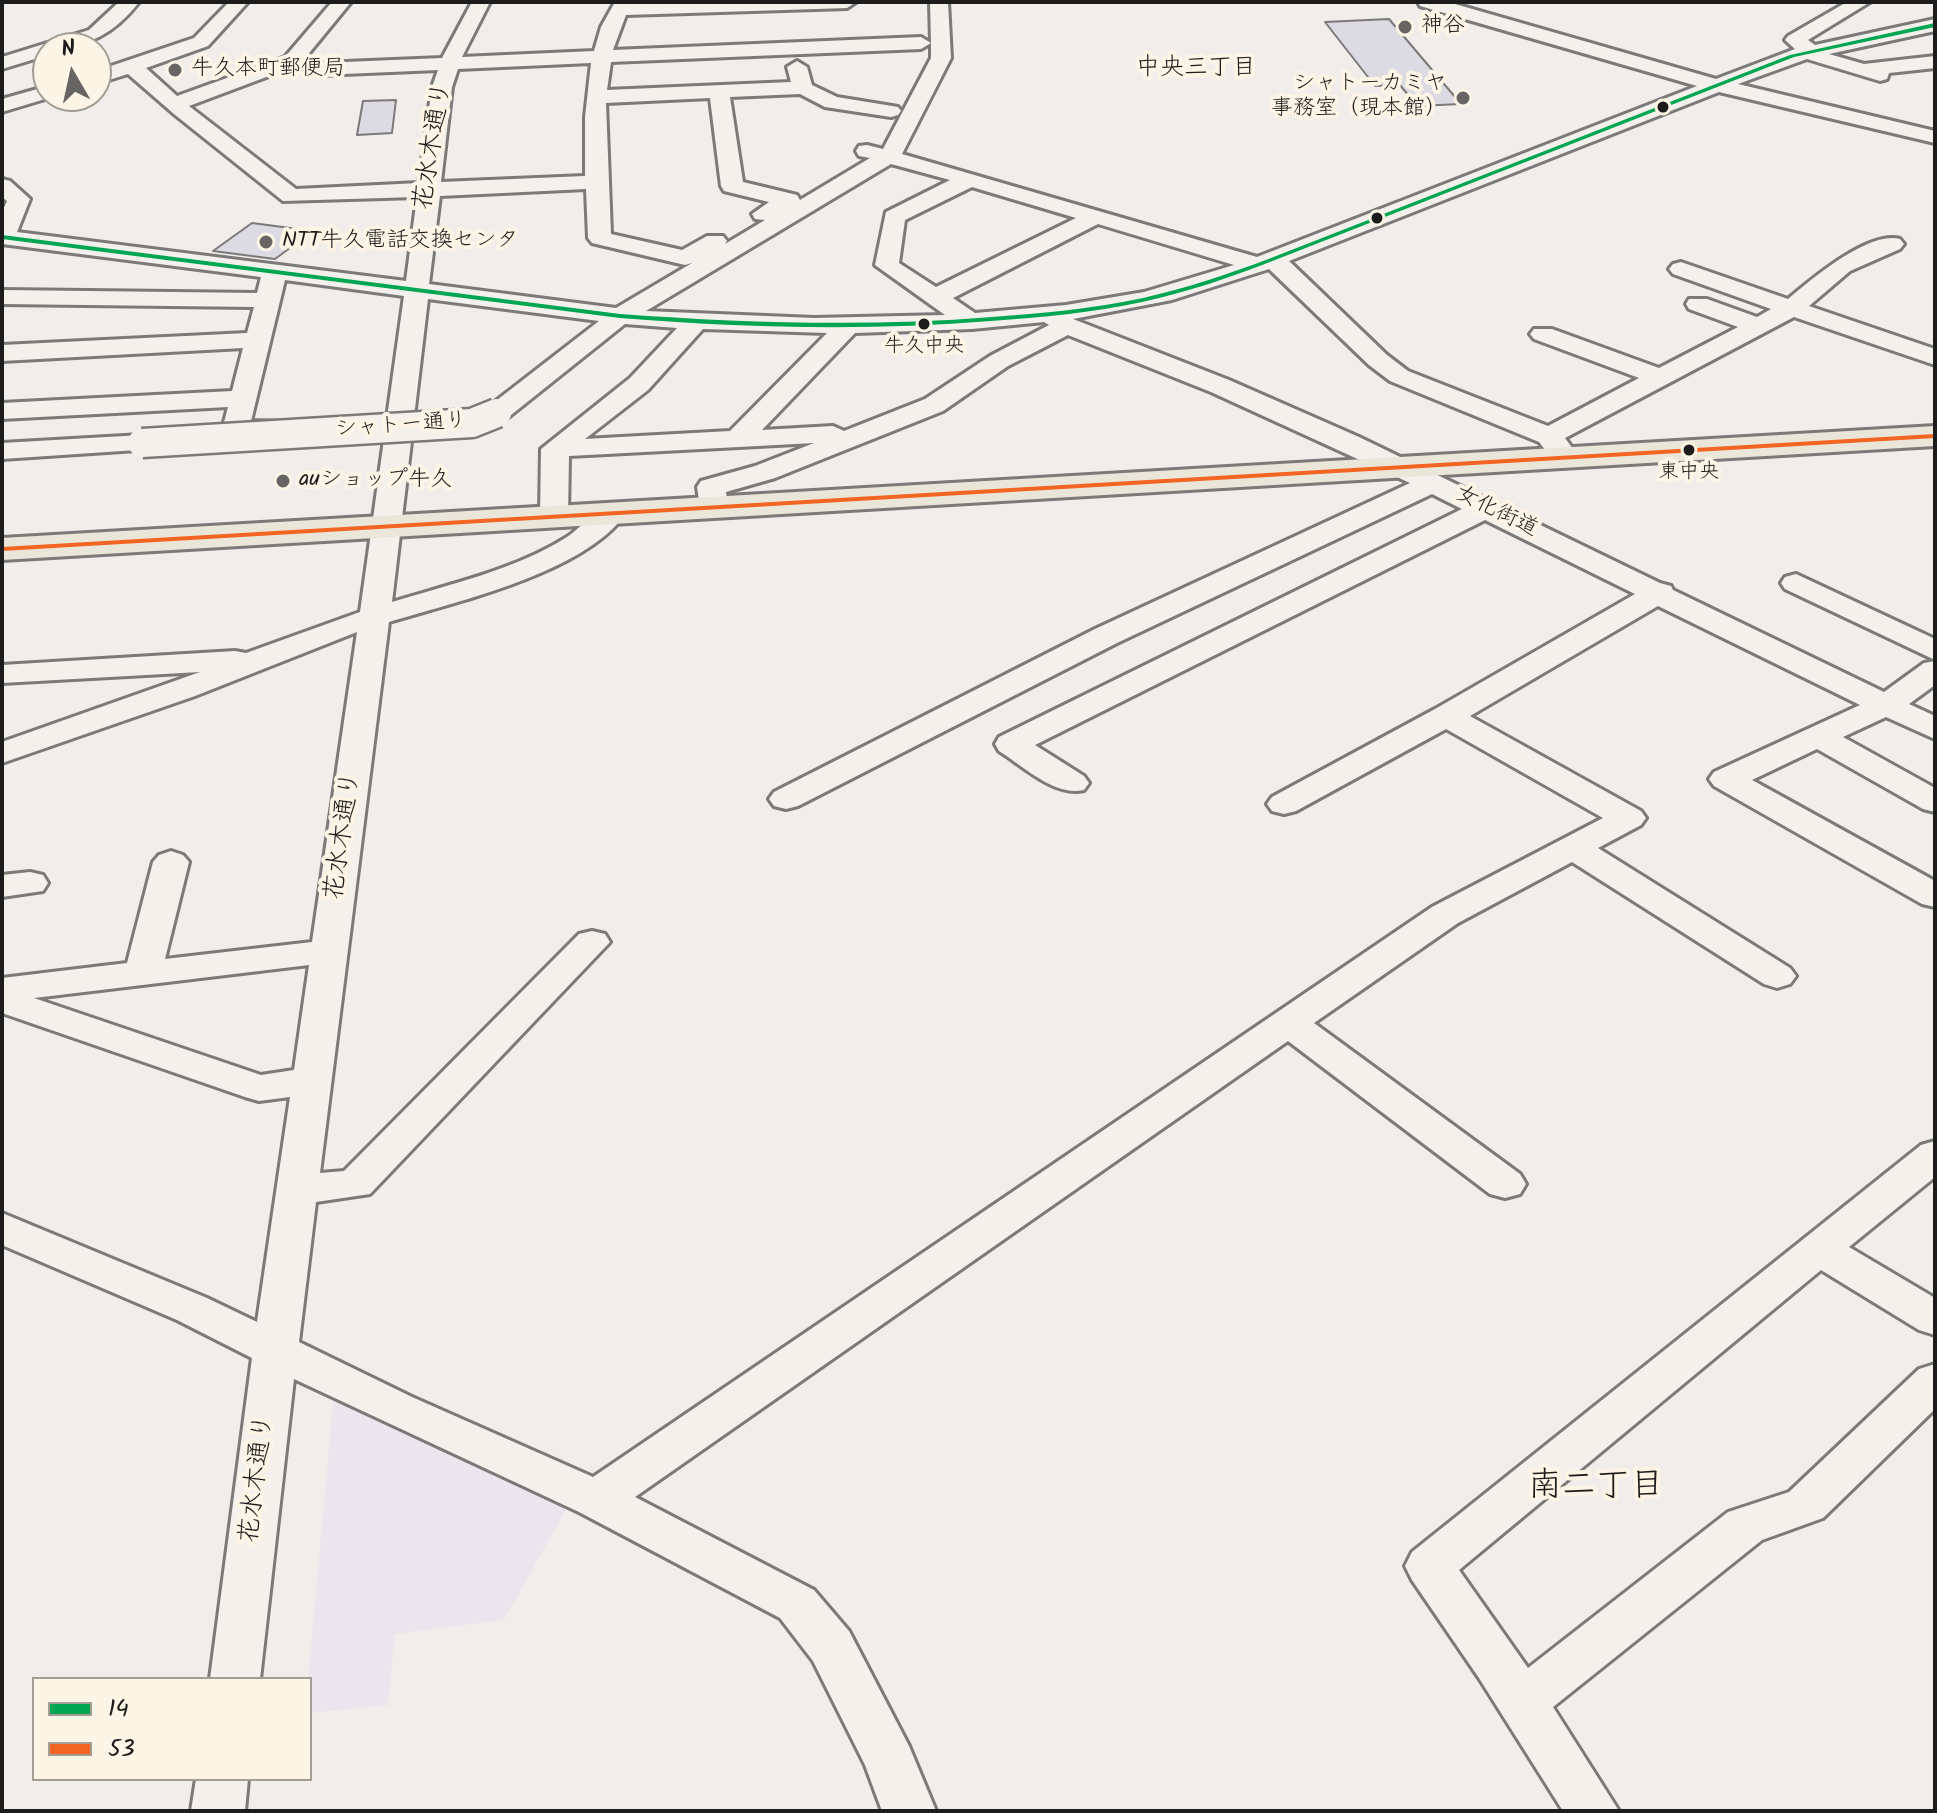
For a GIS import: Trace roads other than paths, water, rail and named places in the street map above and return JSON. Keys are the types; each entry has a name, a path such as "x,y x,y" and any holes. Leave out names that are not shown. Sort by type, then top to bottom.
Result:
{"main road":[{"path":"2,549 1398,467 1557,446 1935,436"}],"street":[{"path":"98,32 130,2"},
{"path":"112,73 201,42 239,2"},
{"path":"174,104 292,61 342,2"},
{"name":"花水木通り","path":"235,1677 275,1352 387,526 428,190 448,63 481,2"},
{"path":"719,92 732,186 789,200 685,258 600,238 597,97 602,57 621,6 847,2"},
{"path":"920,2 921,43 914,71 865,151 891,155 1095,217 1265,262 1399,376 1557,446 1660,377 1792,308 1842,266 1892,244"},
{"path":"891,155 941,58 939,2"},
{"path":"1427,2 1716,85 1935,137"},
{"path":"1861,2 1796,38 1818,57 1872,72 1935,62"},
{"path":"2,186 19,199 3,237 620,316 846,328 1059,320 1161,296 1265,262 1808,51 1935,25"},
{"path":"1900,31 1935,48"},
{"path":"1591,49 1624,35"},
{"path":"292,61 320,69 921,43"},
{"path":"793,50 803,88"},
{"path":"2,63 32,54"},
{"path":"133,67 174,104 291,196 597,182"},
{"path":"597,97 803,88 832,103 891,111"},
{"path":"2,106 32,97"},
{"name":"シャトー通り","path":"2,451 472,423 497,413 620,316 891,155"},
{"path":"970,179 894,217 887,265 972,322"},
{"path":"936,297 1095,217"},
{"path":"1681,269 1935,357"},
{"path":"275,271 235,430 399,421"},
{"path":"2,297 267,300"},
{"path":"1698,304 1759,326"},
{"path":"714,507 711,487 765,472 934,405 1059,320"},
{"name":"女化街道","path":"1059,320 1220,386 1487,508 1935,729"},
{"path":"555,449 639,384 696,322"},
{"path":"738,439 846,328"},
{"path":"1543,334 1660,377"},
{"path":"2,353 257,340"},
{"path":"2,411 242,398"},
{"path":"555,449 856,435"},
{"path":"554,516 555,449"},
{"path":"786,799 1106,636 1433,483"},
{"path":"1072,783 1011,744 1487,508"},
{"path":"2,753 374,617 508,576 577,543 613,512"},
{"path":"1796,583 1935,651"},
{"path":"1284,804 1446,716 1660,592"},
{"path":"2,674 211,659 253,660"},
{"path":"1935,670 1888,704 1726,779 1935,896"},
{"path":"596,1499 1445,915 1629,818 1446,716"},
{"path":"1817,736 1935,802"},
{"path":"1573,848 1777,976"},
{"path":"143,973 171,862"},
{"path":"297,1189 355,1184 592,942"},
{"path":"2,990 329,951"},
{"path":"2,1000 259,1088 312,1081"},
{"path":"1288,1023 1505,1184"},
{"path":"1592,1811 1429,1566 1935,1155"},
{"path":"2,1228 192,1309 275,1352 596,1499 797,1604 831,1646 890,1762 909,1811"},
{"path":"1819,1249 1935,1319"},
{"path":"1522,1702 1745,1526 1806,1505 1935,1381"},
{"path":"218,1811 222,1781"}],"place":[{"name":"神谷","path":"1405,27"},
{"name":"牛久本町郵便局","path":"175,70"},
{"name":"シャトーカミヤ 事務室（現本館）","path":"1463,98"},
{"name":"NTT牛久電話交換センタ","path":"266,242"},
{"name":"牛久中央","path":"924,324"},
{"name":"東中央","path":"1689,450"},
{"name":"auショップ牛久","path":"283,481"}],"district":[{"name":"中央三丁目","path":"1196,70"},
{"name":"南二丁目","path":"1596,1489"}]}
